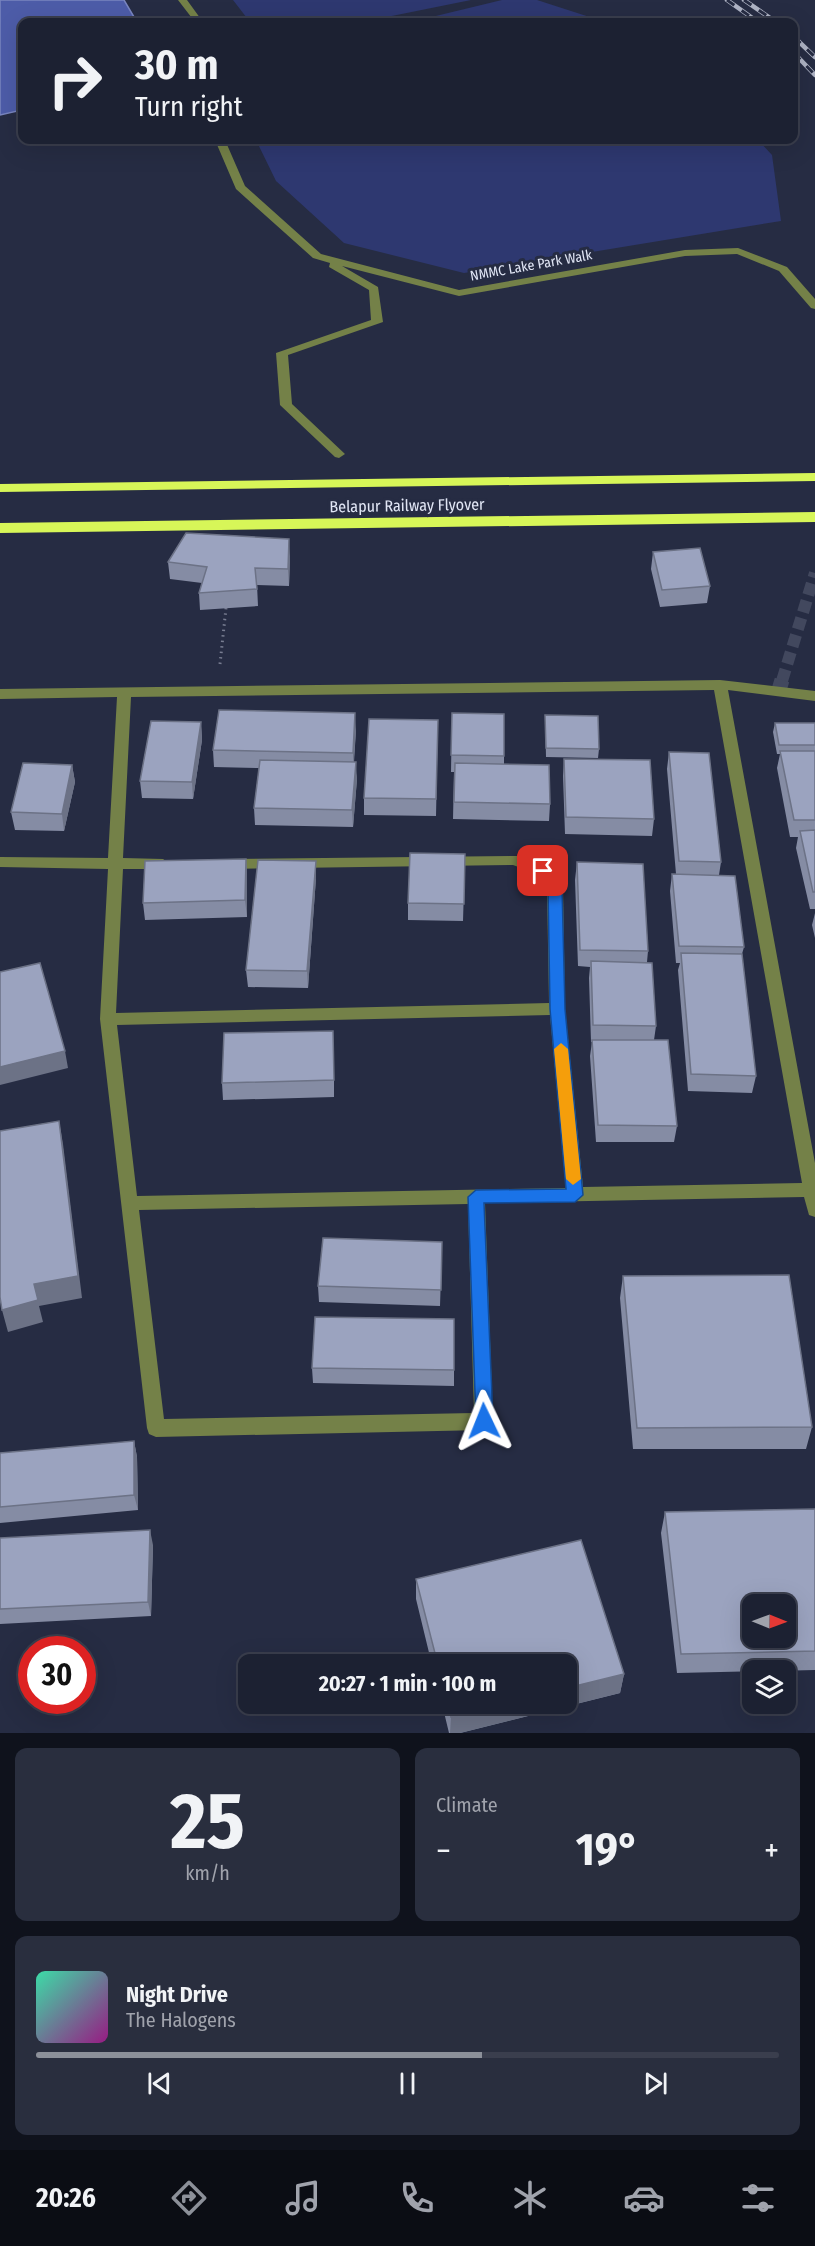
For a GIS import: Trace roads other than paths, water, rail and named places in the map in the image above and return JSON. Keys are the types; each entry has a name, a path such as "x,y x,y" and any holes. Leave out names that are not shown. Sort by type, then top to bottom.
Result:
{"highway":[{"name":"Belapur Railway Flyover","path":"0,488 815,477"},
{"name":"Belapur Railway Flyover","path":"0,528 815,517"}],"street":[{"path":"182,0 196,18"},
{"name":"NMMC Lake Park Walk","path":"222,144 240,187 318,256 459,292 685,253 738,252 783,269 815,306"},
{"path":"318,256 374,290 377,322 282,353 286,405 339,454"},
{"path":"720,685 815,1210"},
{"path":"0,694 720,685 815,696"},
{"path":"124,692 108,1019 156,1428 484,1421 476,1197"},
{"path":"209,864 513,860 529,863 543,871 555,887 557,1009 575,1195"},
{"path":"0,862 174,864"},
{"path":"108,1019 557,1009"},
{"path":"130,1203 813,1190"}],"tunnel":[{"path":"782,681 815,573"},
{"path":"779,690 782,680"}],"railway":[{"path":"727,0 752,18"},
{"path":"744,0 770,18"},
{"path":"798,41 815,57"},
{"path":"798,57 815,75"}]}
